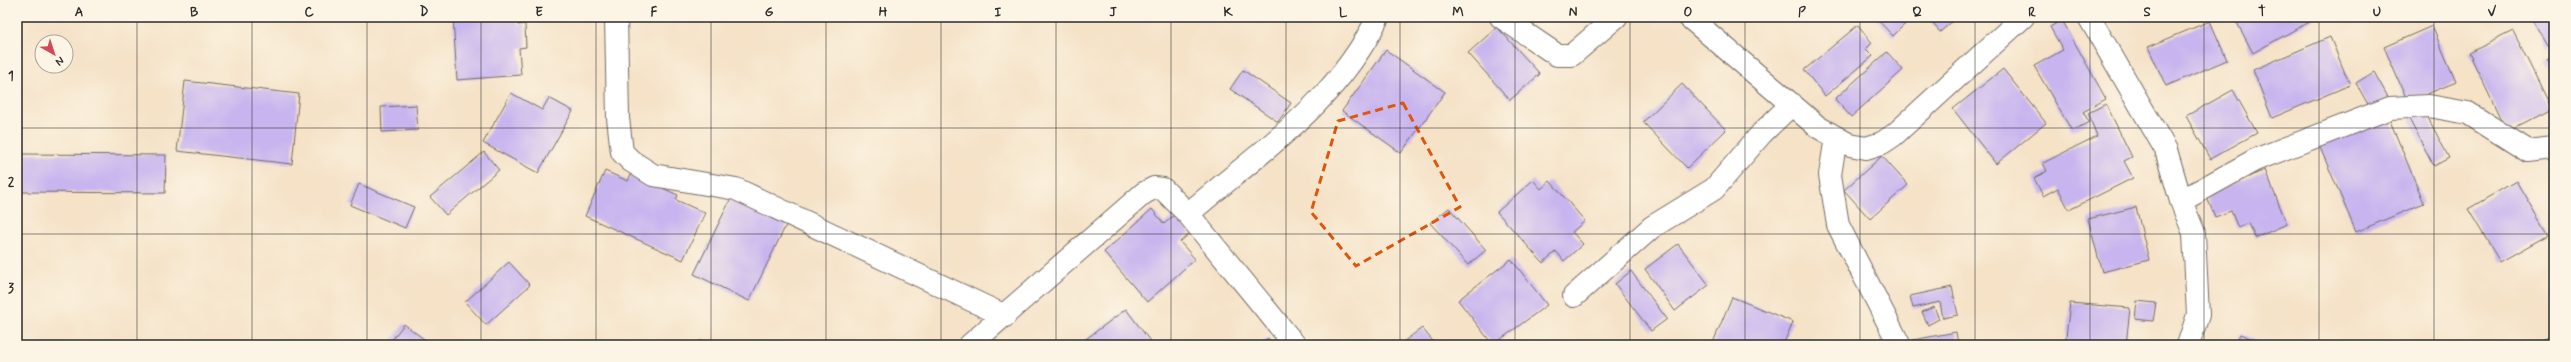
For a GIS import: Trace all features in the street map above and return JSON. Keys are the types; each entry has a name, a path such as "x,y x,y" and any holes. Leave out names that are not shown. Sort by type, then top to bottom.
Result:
{"street":[{"path":"616,17 618,118 622,152 632,161 653,175 736,189 1005,316"},
{"path":"1188,214 1235,173 1282,139 1319,102 1366,42 1378,17"},
{"path":"1501,17 1556,55 1572,54 1616,17"},
{"path":"1689,17 1818,127 1850,145 1866,148 1882,143 1894,135 2023,17"},
{"path":"2089,17 2166,150 2181,201 2194,233 2198,315 2188,345"},
{"path":"1574,296 1652,228 1714,189 1762,133 1792,104"},
{"path":"2181,201 2255,160 2390,108 2429,106 2468,113 2528,151 2554,148"},
{"path":"1836,137 1830,175 1838,225 1899,344"},
{"path":"970,345 1144,193 1154,188 1163,189 1188,214 1295,345"}],"highlighted area":[{"path":"1403,103 1460,207 1356,266 1311,212 1338,121"}],"building":[{"path":"453,17 517,17 518,25 525,24 526,47 519,48 521,75 457,80"},
{"path":"1875,17 1912,17 1893,36"},
{"path":"1927,17 1953,17 1955,19 1940,32"},
{"path":"2234,17 2313,17 2314,19 2253,53"},
{"path":"2531,17 2554,17 2554,44 2548,47"},
{"path":"2062,20 2106,99 2083,112 2089,122 2072,131 2034,66 2063,50 2050,27"},
{"path":"2210,21 2227,60 2166,86 2148,47"},
{"path":"1858,25 1872,43 1866,49 1873,56 1825,96 1804,70"},
{"path":"2432,26 2456,82 2408,102 2384,47"},
{"path":"1497,27 1540,74 1510,100 1468,53"},
{"path":"2513,31 2552,109 2507,132 2469,53"},
{"path":"2330,37 2350,85 2272,118 2253,70"},
{"path":"1386,50 1445,92 1401,153 1342,111"},
{"path":"1887,52 1903,70 1851,117 1835,99"},
{"path":"2554,54 2554,71 2546,59"},
{"path":"2003,69 2046,123 1996,164 1953,109"},
{"path":"1243,70 1291,103 1278,122 1230,89"},
{"path":"2374,72 2388,97 2370,108 2356,83"},
{"path":"185,81 299,94 292,164 177,151"},
{"path":"1682,84 1726,130 1687,168 1643,122"},
{"path":"2233,90 2257,133 2210,159 2186,116"},
{"path":"511,93 542,110 549,98 573,111 538,173 483,143"},
{"path":"2106,104 2132,157 2124,161 2133,178 2069,210 2058,188 2043,196 2034,178 2047,171 2043,163 2097,136 2088,113"},
{"path":"416,105 418,130 382,132 381,107"},
{"path":"2424,110 2449,158 2434,166 2409,119"},
{"path":"2388,116 2424,203 2356,232 2319,145"},
{"path":"484,152 499,170 446,215 430,197"},
{"path":"22,154 166,155 165,193 21,192"},
{"path":"1882,156 1908,185 1870,219 1844,190"},
{"path":"2265,170 2287,224 2255,238 2249,223 2238,228 2231,211 2215,217 2206,195"},
{"path":"605,171 628,181 631,174 678,195 676,200 705,213 683,260 585,216"},
{"path":"1533,180 1541,189 1550,181 1585,221 1572,232 1583,244 1564,261 1556,251 1543,263 1497,212"},
{"path":"2516,181 2548,235 2500,262 2468,209"},
{"path":"359,184 414,207 405,228 350,205"},
{"path":"732,196 787,223 749,301 694,274"},
{"path":"2136,207 2149,260 2102,272 2088,219"},
{"path":"1449,208 1486,250 1468,265 1430,223"},
{"path":"1152,209 1164,224 1174,215 1190,233 1180,242 1195,259 1147,302 1104,252"},
{"path":"1678,244 1709,285 1675,311 1645,269"},
{"path":"1511,259 1547,305 1493,345 1458,300"},
{"path":"509,262 530,285 486,325 465,302"},
{"path":"1631,271 1667,319 1651,331 1615,284"},
{"path":"1952,287 1958,315 1943,318 1940,302 1913,308 1910,296"},
{"path":"1732,297 1793,322 1783,345 1712,345"},
{"path":"2137,301 2156,303 2153,321 2135,319"},
{"path":"2070,303 2130,308 2126,345 2065,345"},
{"path":"1934,307 1939,319 1928,325 1922,312"},
{"path":"1126,309 1153,345 1078,345"},
{"path":"404,324 425,340 421,345 388,345"},
{"path":"1422,328 1436,345 1399,345"},
{"path":"1956,332 1958,345 1914,345 1913,340"},
{"path":"2240,334 2267,345 2235,345"},
{"path":"2554,337 2554,345 2532,345"},
{"path":"1268,338 1273,345 1258,345"},
{"path":"702,340 707,345 697,345"}]}
